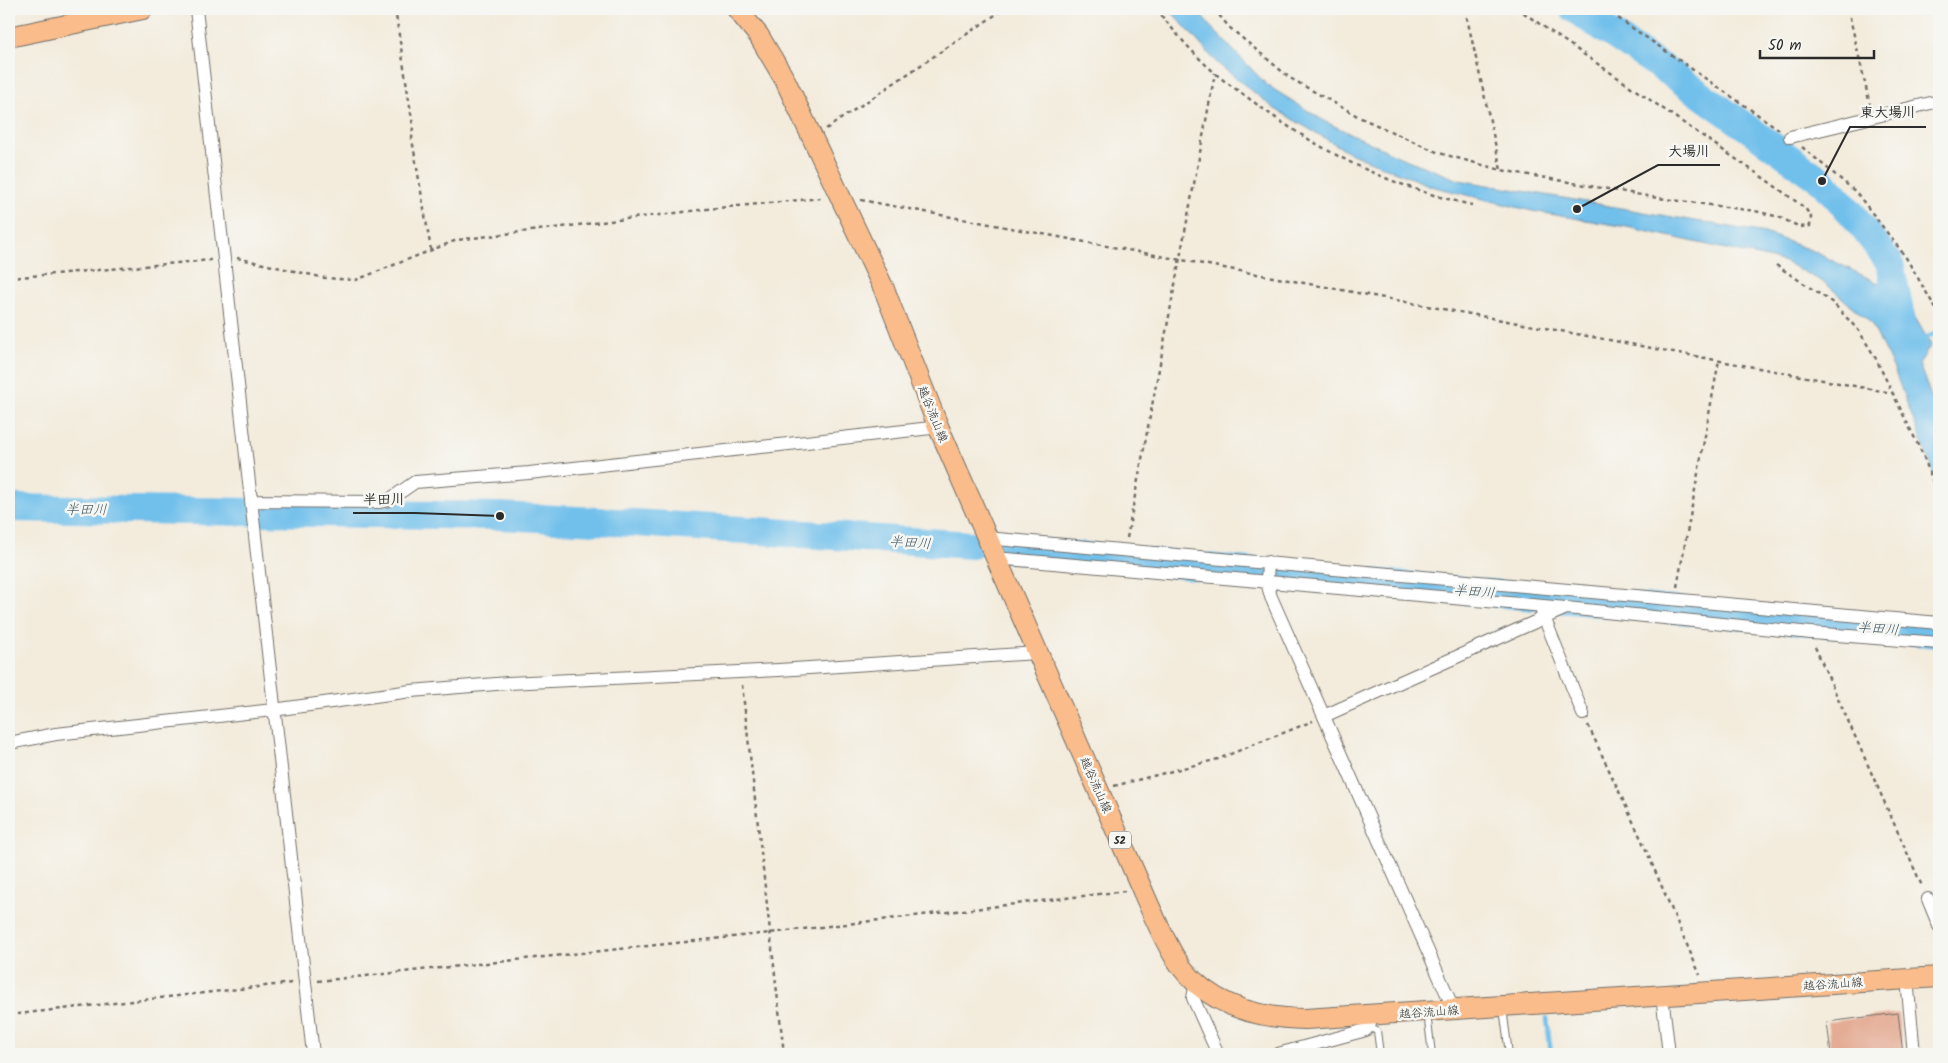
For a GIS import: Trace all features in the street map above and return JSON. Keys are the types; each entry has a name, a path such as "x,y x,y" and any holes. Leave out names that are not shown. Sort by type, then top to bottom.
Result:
{"main road":[{"path":"9,37 143,9"},
{"name":"越谷流山線","path":"737,9 759,36 774,60 813,138 884,289 938,426 986,538 1141,887 1174,956 1196,983 1224,1002 1239,1009 1263,1015 1285,1019 1368,1022 1427,1012 1503,1006 1939,977"}],"street":[{"path":"196,9 222,258 313,1054"},
{"path":"1790,137 1939,101"},
{"path":"252,508 378,502 389,500 415,482 529,473 938,426"},
{"path":"986,538 1125,550 1267,572 1537,602 1566,608 1811,633 1939,643"},
{"path":"995,558 1267,572 1537,602 1675,600 1939,623"},
{"path":"1267,572 1271,597 1454,1010"},
{"path":"1537,602 1583,714"},
{"path":"1324,716 1537,602"},
{"path":"9,743 56,734 273,710 411,691 508,683 741,671 1037,652"},
{"path":"1928,899 1939,926"},
{"path":"1907,979 1914,1054"},
{"path":"1196,983 1193,998 1218,1054"},
{"path":"1662,996 1669,1054"},
{"path":"1278,1054 1366,1030 1368,1022"}],"lane":[{"path":"1503,1006 1509,1054"},
{"path":"1427,1012 1432,1054"},
{"path":"1368,1022 1377,1031 1380,1054"}],"path":[{"path":"396,9 413,126 412,140 431,250"},
{"path":"813,138 1004,9"},
{"path":"1156,9 1180,38 1215,73 1271,116 1324,150 1407,187 1433,196 1472,205"},
{"path":"1214,9 1229,27 1290,78 1361,118 1439,152 1501,170 1658,198 1755,211 1779,217 1800,227 1810,226 1811,217 1805,208 1518,9"},
{"path":"1465,9 1501,170"},
{"path":"1848,9 1872,117"},
{"path":"1125,550 1215,73"},
{"path":"9,278 235,258 325,278 356,280 457,240 707,209 840,196 1892,393"},
{"path":"1776,265 1833,303 1859,331 1875,357 1923,454 1939,498"},
{"path":"1675,600 1719,360"},
{"path":"1811,633 1811,639 1928,899"},
{"path":"741,671 784,1054"},
{"path":"1583,714 1651,861 1702,980 1705,993"},
{"path":"1098,791 1218,758 1324,716"},
{"path":"9,1015 770,933 1124,891 1141,887"}],"water":[{"path":"1169,9 1196,9 1267,85 1326,122 1400,157 1459,180 1765,233 1813,251 1876,282 1897,286 1931,345 1919,364 1939,418 1939,486 1893,367 1871,323 1825,283 1785,262 1627,227 1532,211 1431,186 1352,154 1275,109 1217,63"}],"building":[{"path":"1898,1013 1903,1054 1831,1054 1827,1022"}],"waterway":[{"path":"1574,9 1679,79 1822,181 1854,216 1890,263 1902,322"},
{"path":"1922,339 1939,332"},
{"name":"半田川","path":"9,508 500,516 972,545"},
{"name":"半田川","path":"1009,549 1939,634"},
{"path":"1547,1018 1551,1054"}],"place":[{"name":"東大場川","path":"1822,181"},
{"name":"大場川","path":"1577,209"},
{"name":"半田川","path":"500,516"}]}
